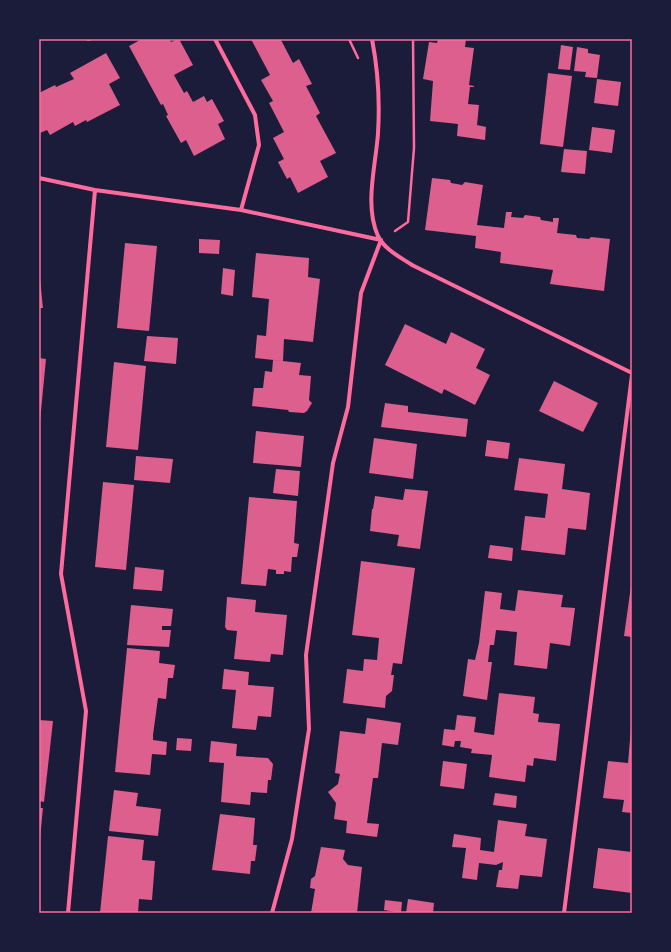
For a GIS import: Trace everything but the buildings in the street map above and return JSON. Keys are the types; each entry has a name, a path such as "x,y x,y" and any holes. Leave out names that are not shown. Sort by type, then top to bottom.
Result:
{"street":[{"path":"215,39 255,115 259,145 241,210"},
{"path":"372,39 378,82 378,133 372,192 372,209 374,225 381,240 392,252 412,265 632,374 564,913"},
{"path":"39,178 95,190 241,210 381,240"},
{"path":"68,913 86,711 61,574 95,190"},
{"path":"272,913 292,839 309,729 306,655 333,463 348,407 361,293 381,240"}],"path":[{"path":"381,240 408,222 414,148 413,39"}]}
